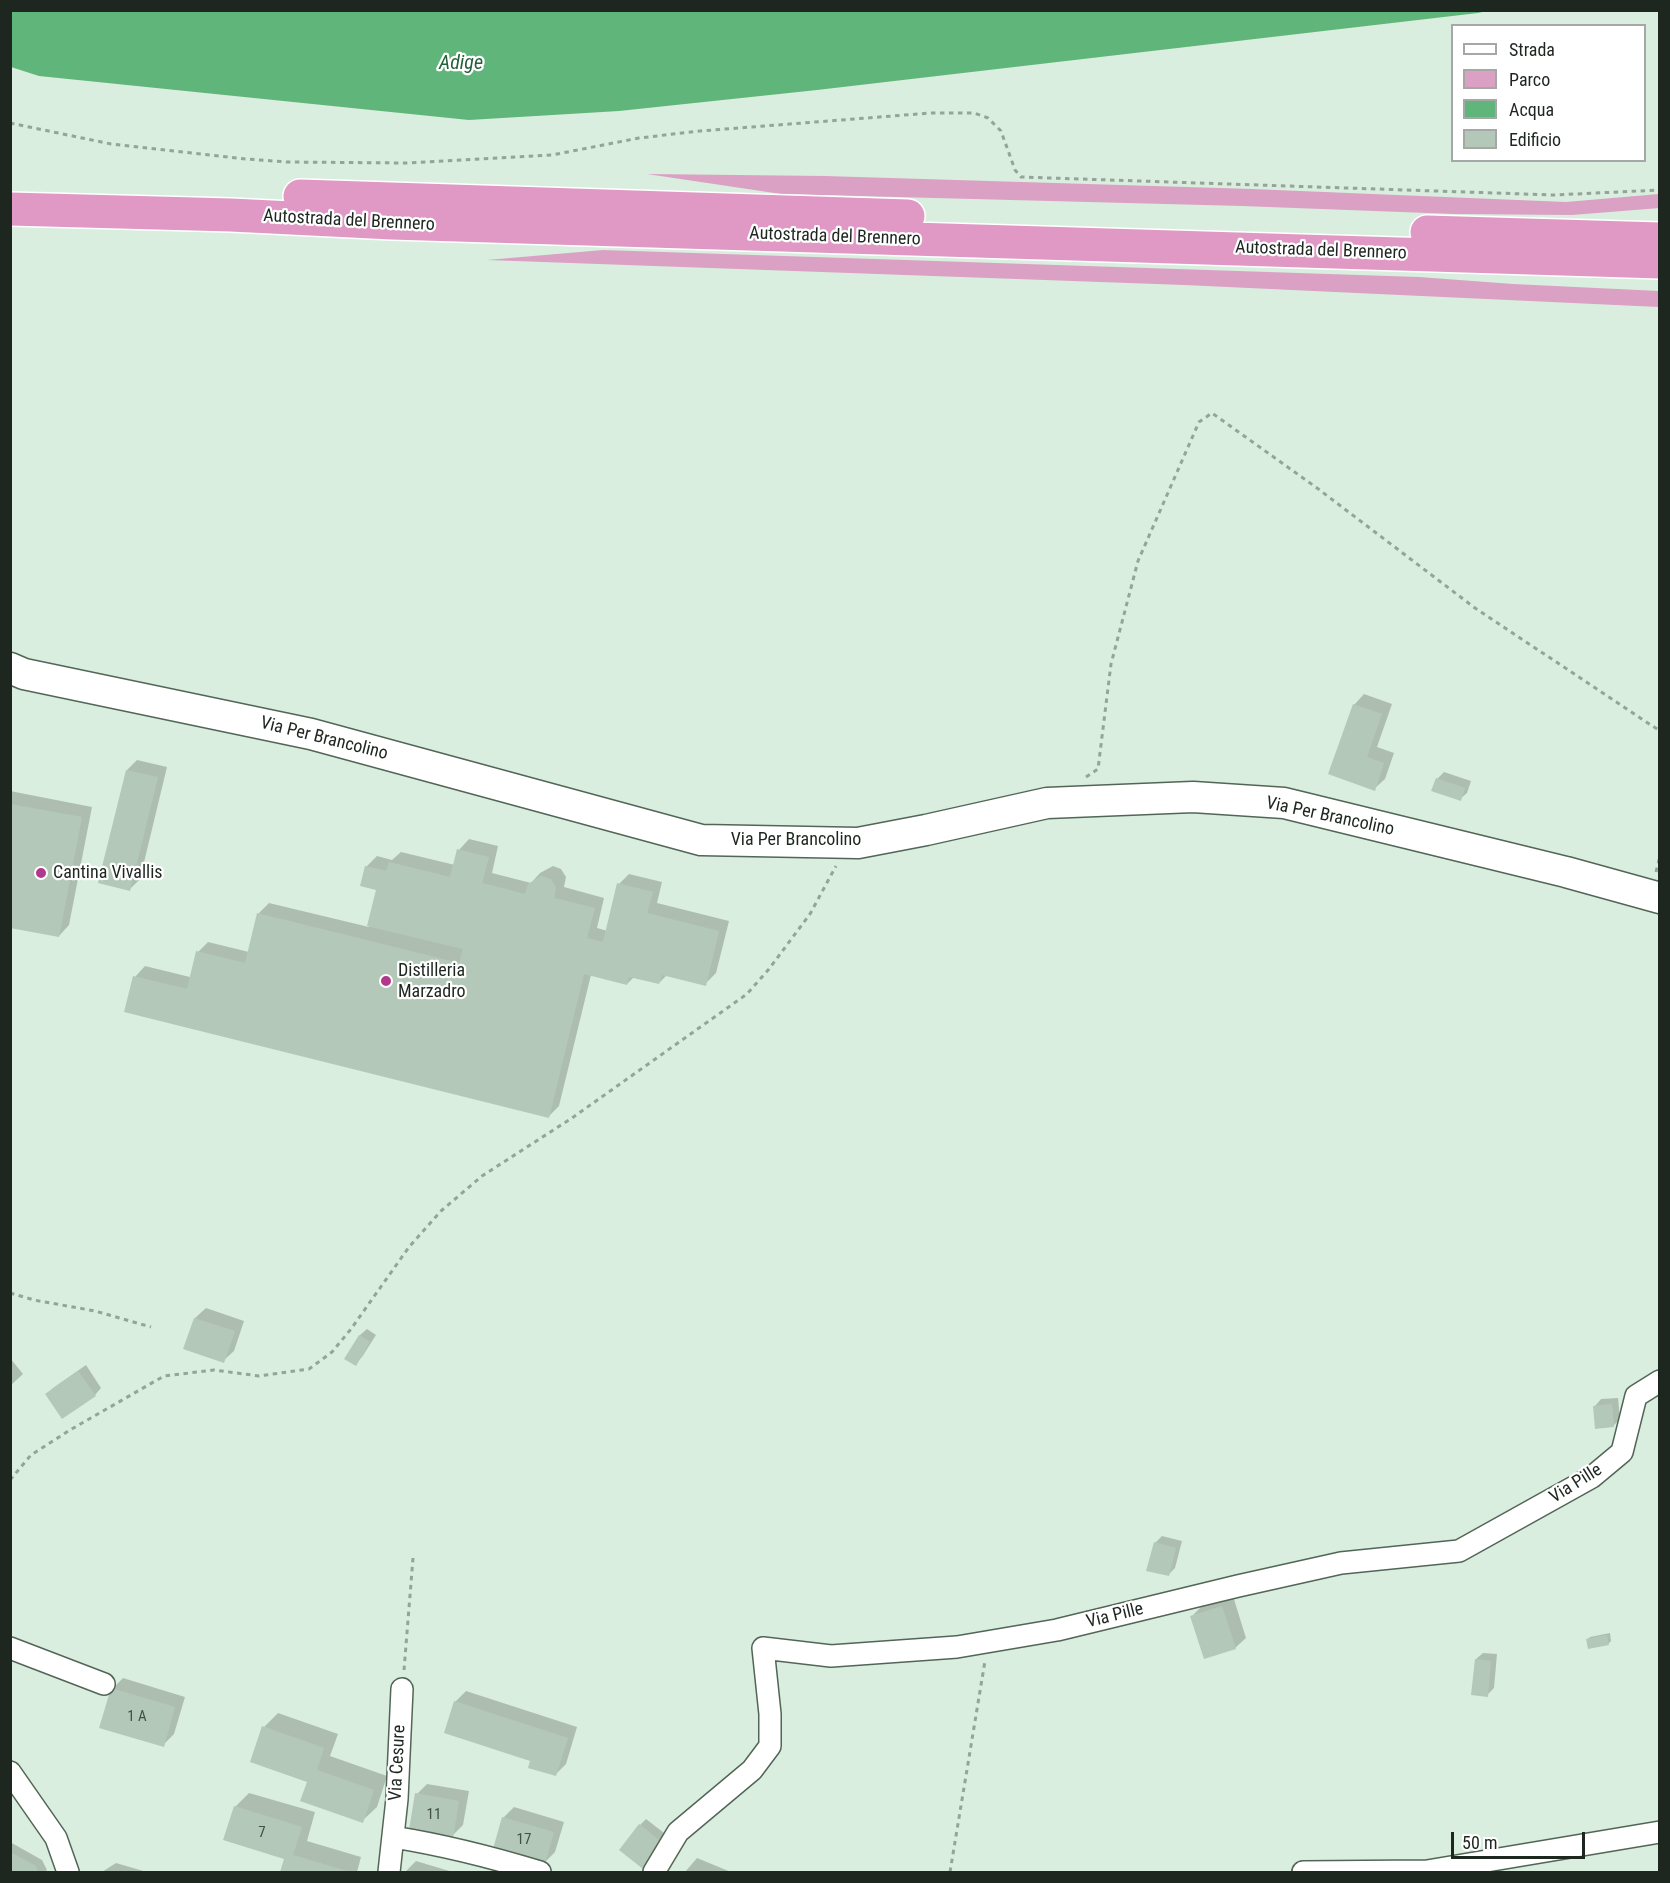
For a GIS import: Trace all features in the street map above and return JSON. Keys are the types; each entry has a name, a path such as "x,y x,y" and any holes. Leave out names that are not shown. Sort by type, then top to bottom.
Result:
{"highway":[{"name":"Autostrada del Brennero","path":"10,187 1659,238"},
{"name":"Autostrada del Brennero","path":"10,209 1659,262"}],"main road":[{"name":"Via Per Brancolino","path":"10,668 24,674 311,734 701,840 858,843 1047,803 1193,797 1284,803 1566,872 1659,898"}],"street":[{"name":"Via Pille","path":"654,1872 678,1832 752,1770 770,1746 770,1714 763,1648 831,1656 957,1647 1057,1630 1341,1563 1459,1551 1592,1477 1622,1452 1636,1396 1659,1381"},
{"path":"10,1648 104,1684"},
{"name":"Via Cesure","path":"389,1872 397,1799 402,1689"},
{"path":"10,1772 56,1838 68,1872"},
{"path":"1303,1872 1426,1871 1659,1832"},
{"path":"393,1837 434,1843 540,1872"}],"path":[{"path":"10,123 111,144 246,159 287,162 407,163 552,155 639,138 700,131 931,113 974,113 988,118 1001,131 1015,170 1021,177 1554,195 1659,190"},
{"path":"1082,780 1098,769 1112,664 1138,561 1199,422 1212,413 1317,488 1475,608 1659,730"},
{"path":"10,1480 31,1455 164,1376 214,1370 259,1376 309,1369 332,1352 409,1247 449,1204 482,1176 572,1118 747,994 769,969 810,914 835,869 842,842"},
{"path":"10,1293 34,1300 95,1311 151,1327"},
{"path":"402,1689 413,1558"},
{"path":"950,1872 988,1642"}],"green space":[{"path":"647,174 825,176 1252,189 1566,202 1659,194 1660,208 1572,215 1454,214 781,194"},
{"path":"603,250 1419,277 1659,291 1659,307 1184,285 487,260"}],"water":[{"name":"Adige","path":"10,11 1487,11 817,90 619,111 469,120 39,76 11,67"}],"building":[{"path":"1353,704 1382,714 1367,757 1384,763 1375,791 1328,774"},
{"path":"126,770 158,777 130,891 98,883"},
{"path":"1436,778 1465,788 1461,801 1431,791"},
{"name":"Cantina Vivallis","path":"10,804 82,817 59,937 10,928"},
{"name":"Distilleria Marzadro","path":"457,849 489,857 482,883 525,894 528,884 541,876 551,879 556,888 554,898 595,908 587,938 603,942 617,883 653,892 647,913 719,931 706,986 662,975 659,984 629,977 627,985 584,974 549,1118 124,1012 133,976 187,989 196,951 245,963 257,913 459,963 463,949 367,926 376,890 360,886 365,866 386,871 389,862 450,877"},
{"path":"194,1318 235,1331 224,1363 183,1349"},
{"path":"359,1335 370,1342 356,1366 344,1359"},
{"path":"78,1371 96,1396 62,1419 45,1394"},
{"path":"1612,1404 1614,1427 1595,1429 1593,1406"},
{"path":"1154,1542 1176,1548 1169,1576 1146,1571"},
{"path":"1222,1606 1236,1649 1204,1659 1190,1616"},
{"path":"1607,1635 1609,1645 1588,1649 1586,1639"},
{"path":"1475,1659 1491,1661 1488,1697 1471,1695"},
{"path":"111,1688 175,1707 164,1747 99,1728"},
{"path":"454,1701 568,1738 556,1776 528,1768 530,1761 444,1733"},
{"path":"262,1726 324,1748 317,1770 374,1790 363,1823 300,1801 307,1782 250,1762"},
{"path":"415,1793 459,1801 453,1838 409,1830"},
{"path":"234,1806 302,1827 293,1855 350,1872 280,1872 284,1859 223,1840"},
{"path":"502,1817 554,1832 545,1864 493,1849"},
{"path":"639,1824 663,1843 643,1869 619,1850"},
{"path":"10,1852 36,1866 38,1872 10,1872"}],"place":[{"name":"Cantina Vivallis","path":"41,873"},
{"name":"Distilleria Marzadro","path":"386,981"}]}
